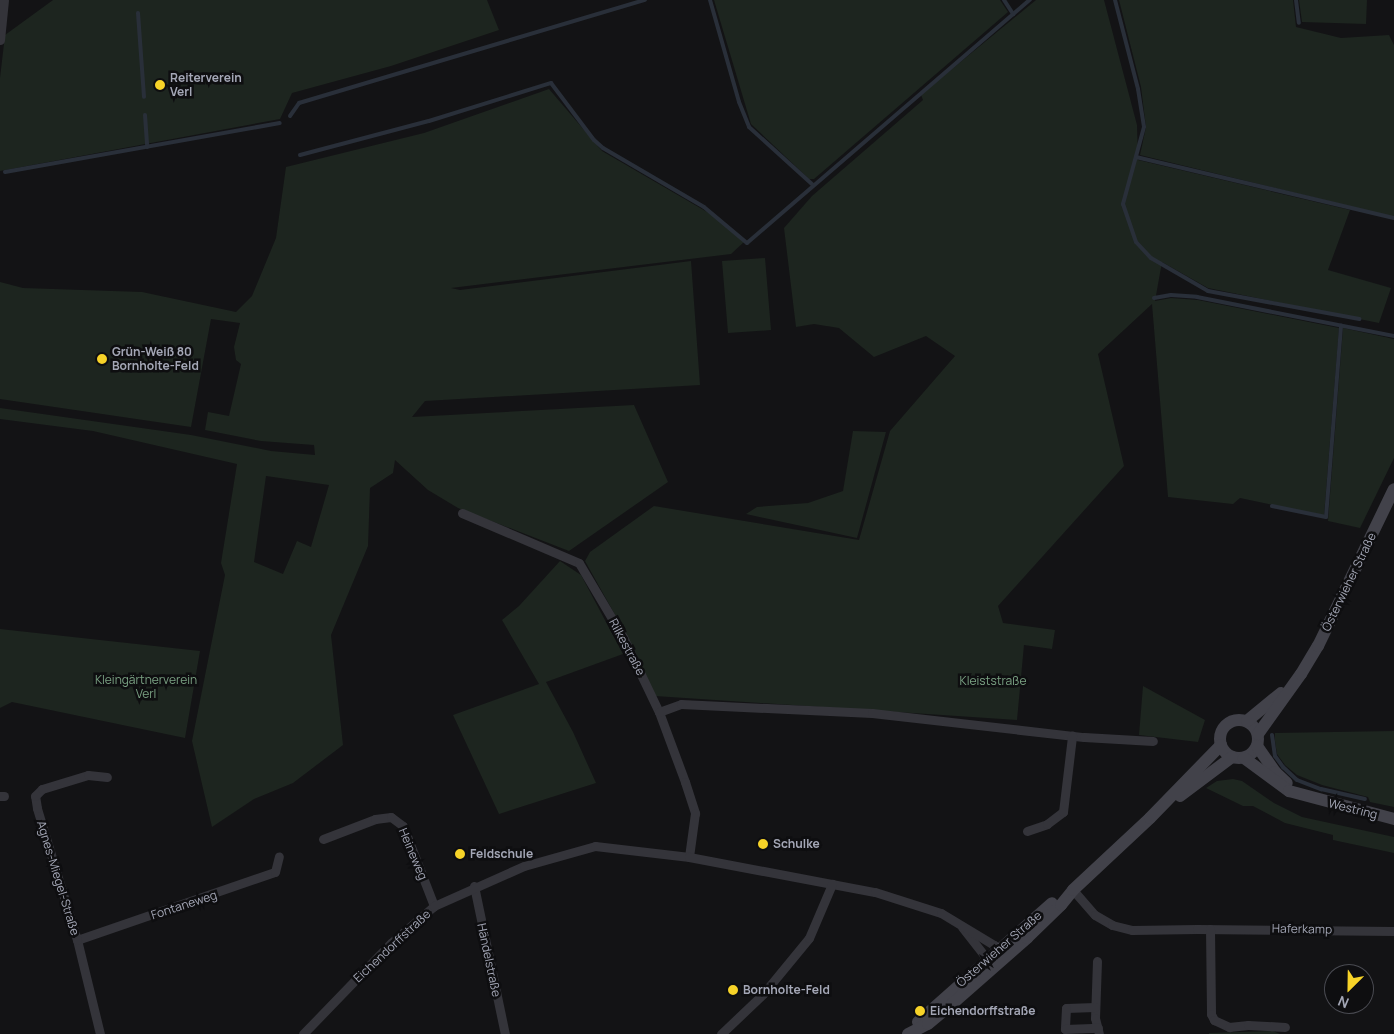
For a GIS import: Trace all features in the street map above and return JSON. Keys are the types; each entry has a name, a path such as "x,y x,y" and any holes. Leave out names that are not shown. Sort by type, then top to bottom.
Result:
{"street":[{"path":"0,40 4,0"},
{"name":"Österwieher Straße","path":"1258,740 1301,674 1336,610 1394,489"},
{"name":"Rilkestraße","path":"462,513 579,564 623,637 659,712 695,813 689,857"},
{"name":"Österwieher Straße","path":"1247,721 1276,698 1301,674"},
{"path":"659,712 681,704 853,712 1072,736 1154,742"},
{"path":"1240,719 1247,721 1258,740 1250,755 1238,757 1226,753 1221,745 1220,735 1227,724 1240,719"},
{"path":"1027,831 1047,824 1063,812 1072,736"},
{"name":"Westring","path":"1258,740 1275,772 1290,786 1312,799"},
{"name":"Österwieher Straße","path":"908,1034 928,1024 990,963 1061,905 1073,890 1150,818 1221,745"},
{"name":"Österwieher Straße","path":"1150,818 1238,757"},
{"name":"Westring","path":"1238,757 1289,792 1394,819"},
{"name":"Agnes-Miegel-Straße","path":"100,1034 77,940 37,808 36,796 42,789 88,775 107,777"},
{"name":"Heineweg","path":"323,839 375,819 391,817 403,826 434,906"},
{"name":"Eichendorffstraße","path":"303,1034 391,943 434,906 474,886 524,866 595,846 689,857 875,892 941,913 1002,953"},
{"name":"Fontaneweg","path":"77,940 275,872 279,856"},
{"path":"721,1034 763,994 809,938 832,884"},
{"name":"Händelstraße","path":"474,886 505,1034"},
{"name":"Haferkamp","path":"1073,890 1096,915 1112,924 1132,930 1394,931"},
{"name":"Eichendorffstraße","path":"960,925 990,963"},
{"path":"1210,929 1211,1014 1214,1020 1229,1027 1248,1025 1285,1027"},
{"path":"1095,1007 1066,1008 1065,1028 1099,1031 1095,1007 1097,961"}],"green space":[{"name":"Reiterverein Verl","path":"53,0 487,0 499,30 391,66 292,93 280,119 0,171 0,78 5,35"},
{"path":"714,0 1000,0 1008,12 814,179 809,179 751,124"},
{"name":"Kleiststraße","path":"1036,0 1104,0 1137,125 1138,160 1350,210 1328,270 1391,288 1379,323 1208,288 1162,262 1155,301 1171,298 1198,300 1339,328 1324,516 1240,498 1233,504 1168,497 1152,304 1098,354 1124,466 998,606 1003,623 1055,630 1052,649 1024,645 1017,720 655,696 628,638 585,561 590,552 654,506 859,540 890,431 955,356 926,336 874,357 839,328 814,324 796,327 784,228 812,196 923,100 921,95"},
{"path":"1119,0 1293,0 1296,27 1341,38 1389,35 1394,45 1394,217 1140,155 1146,127 1141,87"},
{"path":"1299,0 1367,0 1366,24 1302,22"},
{"path":"549,89 602,151 714,216 744,242 731,254 451,288 460,290 691,261 700,385 425,401 412,417 634,405 668,482 569,551 458,508 428,490 395,460 393,473 370,488 368,546 331,635 343,745 293,783 254,799 212,827 192,741 225,575 221,563 237,464 93,431 0,419 0,408 191,435 271,451 315,455 314,445 261,441 205,430 208,412 229,416 241,364 236,360 234,347 240,323 211,319 191,427 0,399 0,282 23,288 142,292 236,312 252,296 276,238 286,167 424,133","holes":["266,476 329,485 311,547 297,541 283,574 254,562"]},
{"path":"765,258 771,330 728,333 722,261"},
{"path":"1343,328 1394,339 1394,458 1360,528 1328,521"},
{"path":"853,431 886,432 857,538 746,514 757,507 808,503 843,491"},
{"path":"560,561 581,575 623,654 546,682 573,732 596,783 499,814 453,715 539,684 502,620 519,606"},
{"name":"Kleingärtnerverein Verl","path":"0,629 200,651 185,738 12,702 0,708"},
{"path":"1143,686 1205,720 1198,742 1139,735"},
{"path":"1394,731 1394,807 1370,802 1368,797 1322,785 1297,775 1285,765 1277,754 1275,741 1275,733"},
{"path":"1233,779 1242,781 1274,803 1302,817 1394,837 1394,853 1333,840 1333,835 1285,823 1253,806 1243,806 1206,788 1217,781"},
{"path":"1273,1031 1280,1034 1209,1034 1209,1033"}],"waterway":[{"path":"290,116 299,103 645,0"},
{"path":"710,0 739,102 749,127 813,185"},
{"path":"1004,0 1013,14"},
{"path":"300,155 429,121 551,83 594,140 603,148 704,207 747,243 1030,0"},
{"path":"1115,0 1138,89 1144,127 1123,204 1136,242 1151,258 1208,291 1359,319"},
{"path":"1296,0 1299,23"},
{"path":"138,13 144,97"},
{"path":"145,115 147,147"},
{"path":"5,172 280,123"},
{"path":"1136,157 1394,218"},
{"path":"1154,298 1171,295 1197,297 1394,336"},
{"path":"1272,506 1326,517 1341,326"},
{"path":"1272,735 1275,756 1283,767 1297,780 1321,789 1365,799"}],"place":[{"name":"Reiterverein Verl","path":"160,85"},
{"name":"Grün-Weiß 80 Bornholte-Feld","path":"102,359"},
{"name":"Schulke","path":"763,844"},
{"name":"Feldschule","path":"460,854"},
{"name":"Bornholte-Feld","path":"733,990"},
{"name":"Eichendorffstraße","path":"920,1011"}]}
